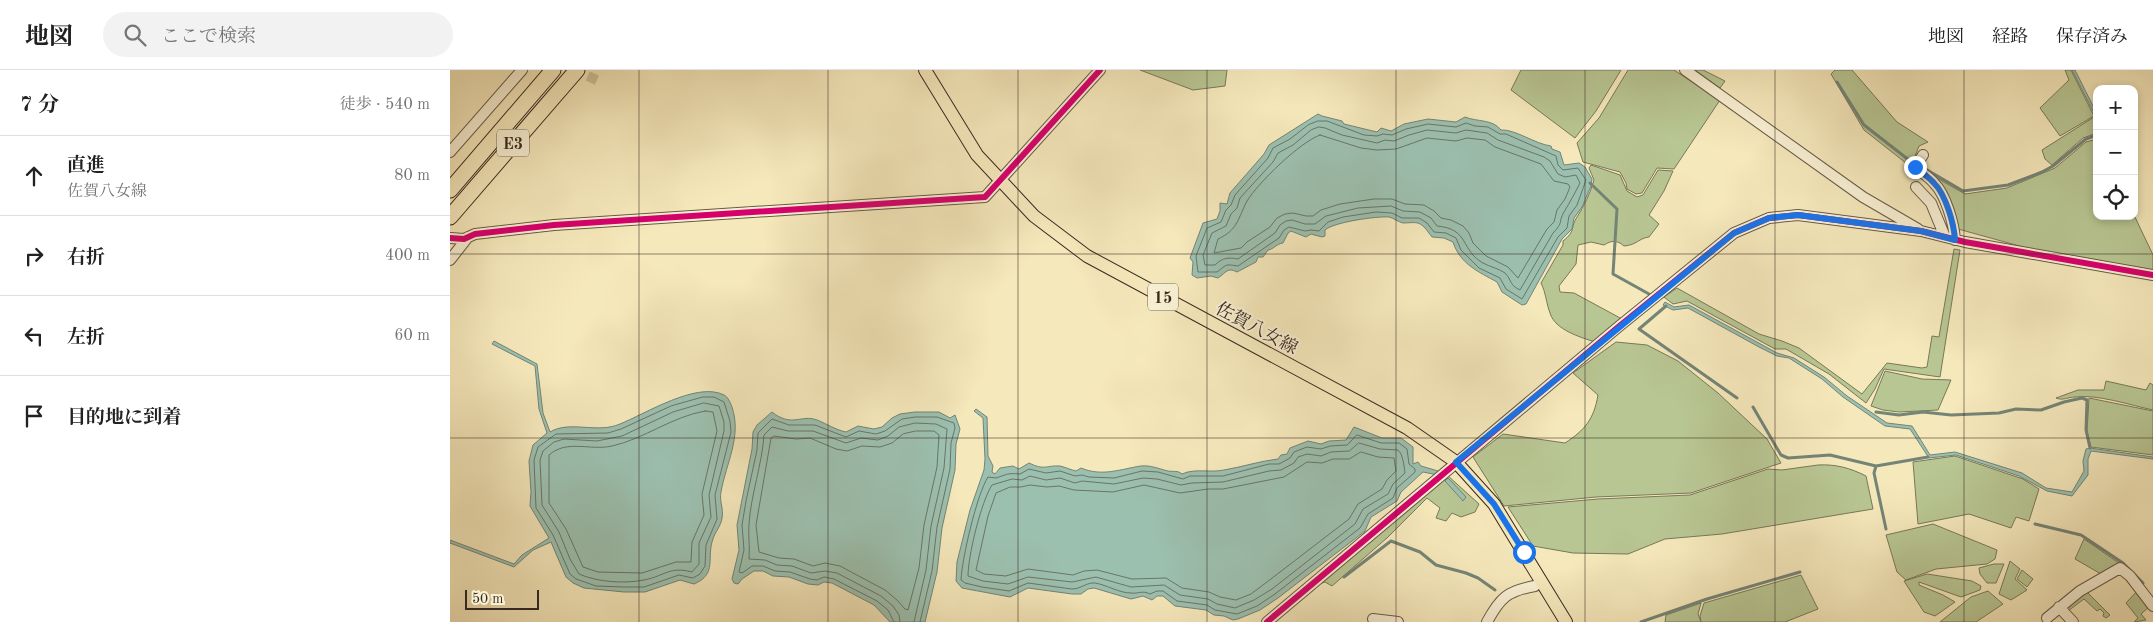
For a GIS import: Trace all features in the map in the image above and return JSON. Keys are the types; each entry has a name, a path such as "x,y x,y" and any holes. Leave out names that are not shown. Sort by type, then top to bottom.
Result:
{"highway":[{"name":"E3","path":"450,190 553,70"},
{"name":"E3","path":"450,217 577,70"}],"main road":[{"name":"佐賀八女線","path":"925,70 977,155 1034,216 1087,256 1406,428 1456,462 1494,504 1566,622"}],"street":[{"path":"450,152 522,70"},
{"path":"451,238 464,239 475,234 554,225 985,197 1100,70"},
{"path":"1685,70 1863,197 1921,231"},
{"path":"1923,155 1915,167 1935,184 1941,194 1954,226 1950,238"},
{"path":"1916,187 1931,203 1950,238"},
{"path":"1267,622 1456,462 1734,233 1769,218 1798,215 1921,231 2153,275"},
{"path":"450,260 468,237"},
{"path":"2047,618 2080,591 2120,568 2130,576 2153,606"},
{"path":"1487,622 1498,603 1506,595 1518,589 1535,586"},
{"path":"2059,608 2073,622"},
{"path":"1380,620 1398,622"}],"green space":[{"path":"1140,70 1227,70 1225,86 1193,90"},
{"path":"1521,70 1621,70 1596,111 1575,138 1511,90"},
{"path":"1628,70 1674,70 1720,100 1674,169 1657,168 1642,193 1636,194 1627,189 1620,172 1583,162 1577,143 1599,118"},
{"path":"1695,70 1703,70 1725,81 1720,88"},
{"path":"1835,70 1852,70 1897,122 1928,142 1919,146 1911,167 1864,130 1831,74"},
{"path":"2065,70 2071,70 2093,117 2060,136 2040,108 2069,80"},
{"path":"2093,118 2093,134 2083,138 2052,165 2045,159 2042,150"},
{"path":"2093,140 2093,220 2136,220 2153,255 2153,270 2034,250 1958,229 1923,170 1965,194 2007,188 2055,168 2086,142"},
{"path":"1591,165 1620,175 1627,191 1637,197 1643,195 1658,170 1673,171 1664,191 1649,215 1659,224 1649,237 1624,246 1614,241 1604,245 1591,242 1578,245 1576,264 1559,286 1560,292 1574,293 1622,319 1595,342 1569,332 1557,324 1550,313 1541,283 1563,245 1563,241 1571,232 1589,195 1594,180 1589,168"},
{"path":"1954,249 1960,250 1940,377 1884,369 1866,403 1829,374 1786,349 1775,349 1687,301 1673,304 1664,297 1677,288 1759,334 1799,348 1862,394 1887,363 1927,367 1932,336 1939,337"},
{"path":"1616,342 1647,345 1678,361 1718,393 1767,439 1781,463 1691,493 1596,497 1504,506 1473,457 1503,434 1565,443 1578,433 1588,423 1594,411 1598,395 1573,373"},
{"path":"1885,371 1922,379 1951,380 1938,410 1899,412 1883,410 1871,406"},
{"path":"2106,381 2146,390 2150,383 2153,385 2153,410 2114,400 2093,397 2056,398 2078,390 2104,390"},
{"path":"2089,398 2153,411 2153,455 2091,447 2087,431"},
{"path":"1955,456 2023,479 2039,489 2029,521 2016,517 2011,528 1969,514 1918,524 1913,462"},
{"path":"1818,465 1843,467 1866,476 1873,509 1722,534 1665,539 1628,554 1573,553 1533,546 1508,507 1598,499 1690,495 1768,469 1782,470"},
{"path":"1447,475 1479,504 1475,512 1461,517 1452,513 1446,521 1436,518 1440,508 1427,498 1388,537 1332,586 1325,582 1319,584"},
{"path":"1933,524 1997,550 1995,559 1987,564 1936,569 1906,580 1897,572 1886,535"},
{"path":"2084,539 2119,563 2101,574 2075,559"},
{"path":"2010,561 2020,569 2015,579 2027,590 2011,600 1999,594"},
{"path":"1994,564 2004,564 1996,583 1987,583 1980,574 1979,568"},
{"path":"2022,570 2033,579 2027,587 2017,579"},
{"path":"1927,574 1972,581 1981,586 1980,590 1961,597 1919,582 1919,585 1955,602 1935,616 1924,612 1904,581"},
{"path":"1801,575 1818,609 1785,622 1701,622 1700,616 1704,603"},
{"path":"2138,590 2149,607 2141,614 2146,620 2134,622 2138,618 2126,603"},
{"path":"1988,591 2003,604 1976,622 1940,622 1971,597"},
{"path":"2087,592 2110,615 2106,618 2100,609 2097,611 2084,599 2068,611 2065,607"},
{"path":"1701,603 1698,614 1701,622 1665,622 1666,615"}],"water":[{"path":"2072,70 2075,70 2093,106 2093,111"},
{"path":"1318,114 1342,121 1344,124 1377,132 1381,128 1391,131 1404,124 1428,119 1456,122 1465,117 1489,122 1498,126 1501,130 1507,130 1538,143 1551,146 1552,149 1560,152 1564,165 1579,163 1585,167 1592,179 1591,186 1582,207 1574,218 1572,229 1562,239 1526,304 1522,305 1502,292 1497,282 1465,262 1456,250 1453,242 1444,238 1432,237 1418,223 1403,223 1389,217 1337,224 1325,230 1325,236 1322,237 1311,234 1306,237 1291,231 1283,243 1268,250 1263,257 1258,257 1256,262 1237,272 1229,270 1218,278 1211,276 1197,278 1192,275 1193,262 1190,258 1203,223 1217,219 1220,203 1227,204 1230,193 1264,154 1269,145"},
{"path":"1665,302 1674,307 1689,305 1777,353 1794,358 1824,377 1847,396 1887,423 1912,426 1930,455 1955,452 2022,473 2046,488 2072,492 2084,471 2083,461 2086,449 2153,457 2153,459 2091,451 2088,459 2088,475 2072,496 2047,491 2019,476 1956,455 1929,458 1910,429 1885,426 1843,397 1822,379 1789,358 1777,356 1688,308 1673,310 1663,305"},
{"path":"494,341 537,364 543,413 550,432 566,427 611,427 671,400 700,392 713,392 727,397 735,418 734,439 721,492 721,521 711,546 709,570 701,580 694,584 680,580 645,592 584,588 566,577 551,542 533,550 514,567 450,543 450,540 514,564 522,555 549,538 530,506 529,461 533,445 547,433 539,409 535,366 492,344"},
{"path":"976,409 987,417 988,456 993,466 992,472 995,474 1000,468 1013,466 1019,469 1029,463 1042,467 1060,466 1076,471 1081,468 1096,472 1111,472 1141,466 1182,474 1192,471 1219,471 1278,459 1281,455 1287,454 1290,448 1308,441 1321,444 1329,441 1346,440 1354,427 1382,438 1401,438 1413,447 1413,464 1418,462 1421,466 1438,471 1438,475 1423,472 1401,492 1397,501 1371,517 1365,531 1278,598 1260,610 1238,619 1233,620 1224,616 1214,615 1206,610 1175,606 1163,596 1157,596 1152,600 1143,596 1131,599 1094,588 1088,589 1081,594 1072,594 1028,588 1010,597 962,588 956,581 957,562 970,510 984,470 983,418 974,411"},
{"path":"772,412 785,419 806,418 817,420 846,432 858,426 874,429 882,427 900,414 939,412 950,418 955,415 960,429 956,444 955,470 942,528 937,572 925,622 890,622 874,605 832,583 808,584 789,577 773,576 763,571 754,571 738,584 734,583 732,579 739,550 737,525 752,449 753,432 757,425"},
{"path":"1448,478 1466,497 1463,501 1445,481"}],"waterway":[{"path":"1837,82 1864,125 1914,164"},
{"path":"1922,167 1963,191 2008,185 2053,166 2086,139 2093,136"},
{"path":"1590,183 1617,209 1613,274 1649,294"},
{"path":"1666,306 1639,329 1737,398"},
{"path":"1876,412 1899,415 1923,412 1951,415 1999,413 2016,409 2041,410 2082,398 2087,400 2086,430 2090,448"},
{"path":"1753,407 1781,455 1788,458 1830,455 1876,466 1928,457"},
{"path":"1876,466 1874,473 1886,529"},
{"path":"2035,524 2081,535 2123,563 2131,571"},
{"path":"1344,577 1391,541 1420,552 1436,565 1478,578 1495,590"},
{"path":"1641,622 1707,599 1800,572"},
{"path":"2135,575 2143,583"}],"tunnel":[{"path":"574,70 599,81"}],"cycle path":[{"path":"450,238 464,239 475,234 554,225 985,197 1100,70"},
{"path":"1267,622 1617,328 1734,233 1769,218 1798,215 1921,231 1965,242 2153,275"}],"route":[{"path":"1524,552 1494,504 1456,462 1734,233 1769,218 1798,215 1921,231 1955,240 1954,226 1941,194 1935,184 1915,167"}]}
